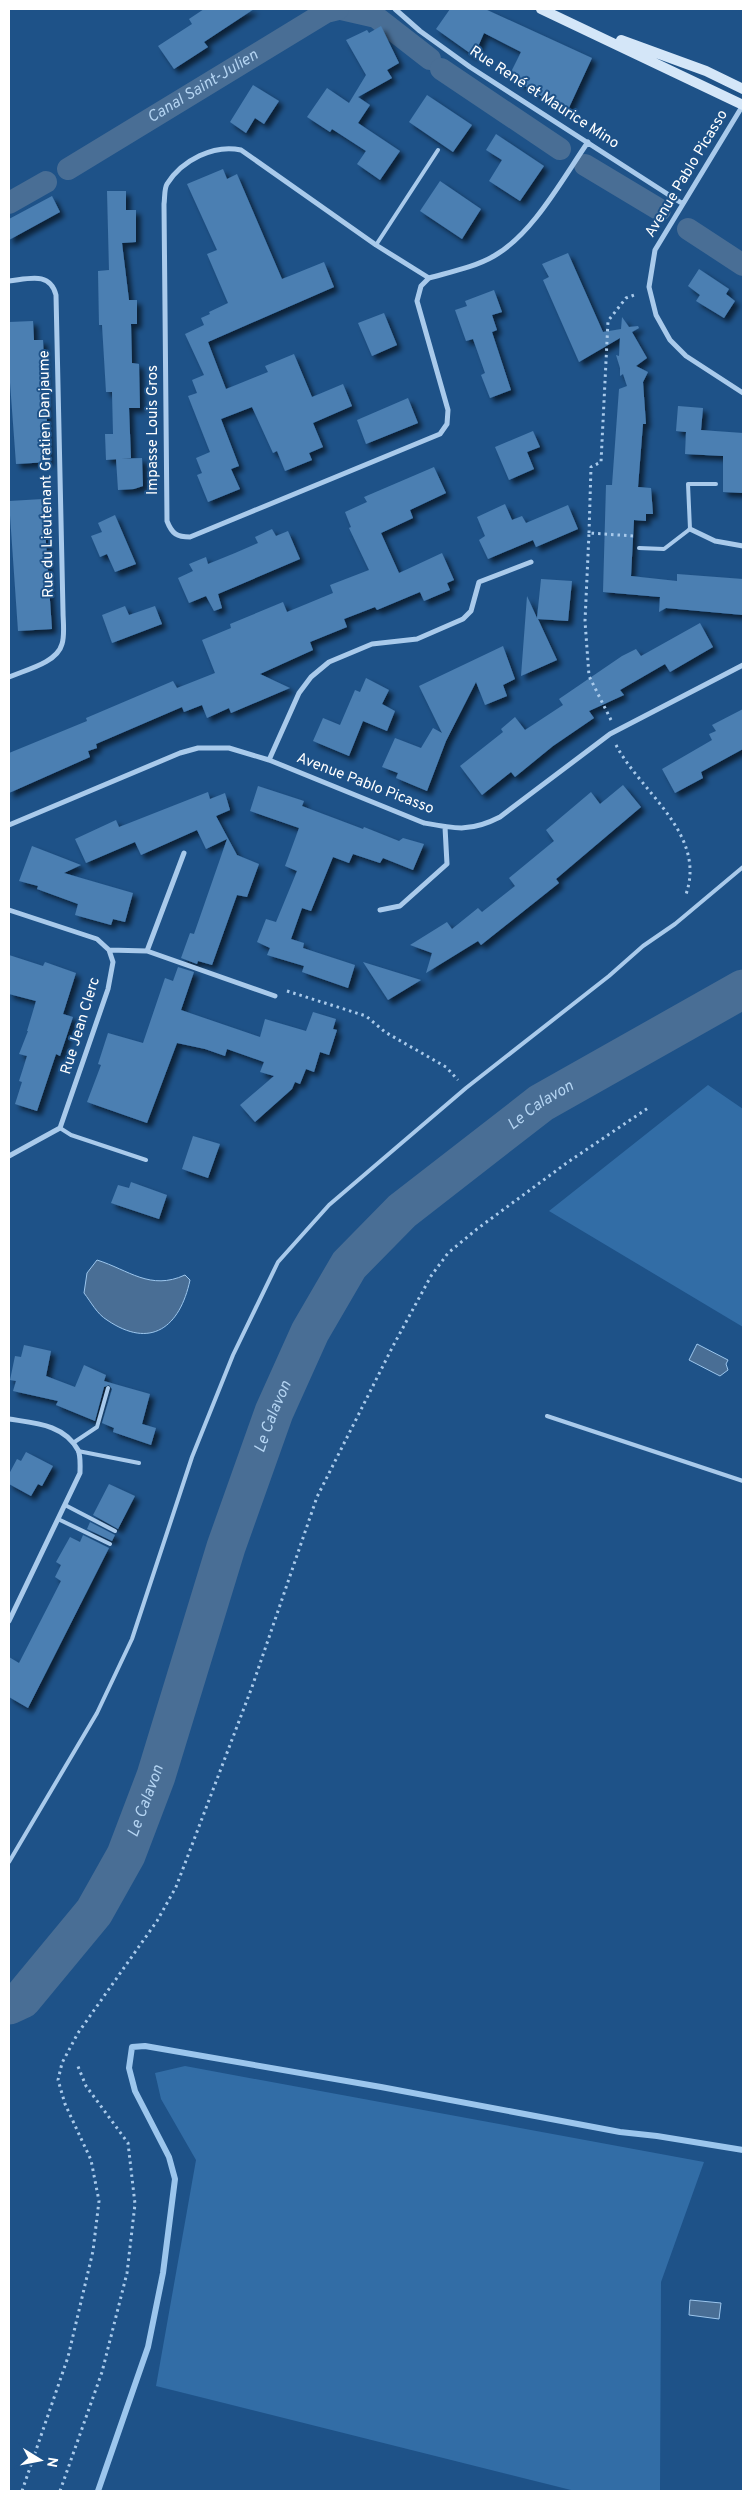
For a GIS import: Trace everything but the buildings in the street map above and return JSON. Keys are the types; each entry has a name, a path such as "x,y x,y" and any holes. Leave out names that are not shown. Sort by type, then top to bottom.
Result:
{"main road":[{"path":"541,9 706,71 743,88"},
{"path":"570,21 743,105"}],"street":[{"name":"Rue René et Maurice Mino","path":"395,9 420,31 470,67 683,204"},
{"name":"Avenue Pablo Picasso","path":"743,105 655,250 649,287 656,315 670,340 686,356 743,393"},
{"path":"429,278 495,256 526,230 588,142"},
{"name":"Impasse Louis Gros","path":"229,147 241,150 376,245 429,278 421,286 417,301 448,410 447,424 440,434 190,538 178,537 171,531 167,521 164,204 166,186 178,171 216,148 229,147"},
{"name":"Rue du Lieutenant Gratien Danjaume","path":"9,281 41,277 54,287 56,295 63,612 62,644 55,655 38,666 9,676"},
{"path":"690,529 715,541 743,546"},
{"path":"269,760 299,693 311,677 329,662 372,644 417,639 462,619 471,611 479,582 532,562"},
{"name":"Avenue Pablo Picasso","path":"9,825 198,748 229,748 269,760 424,823 445,827 480,827 500,817 610,734 743,665"},
{"path":"380,910 400,906 447,864 445,827"},
{"path":"147,951 184,852"},
{"path":"9,910 97,940 109,950 147,951 275,996"},
{"name":"Rue Jean Clerc","path":"60,1128 108,989 113,962 109,950"},
{"path":"9,1156 60,1128"},
{"path":"9,1419 54,1427 78,1451 80,1474 9,1621"}],"lane":[{"path":"376,245 438,150"},
{"path":"638,548 664,549 690,529 688,484 716,484"},
{"path":"9,1862 97,1713 132,1639 192,1457 233,1355 278,1262 329,1205 466,1088 609,976 643,946 675,924 743,867"},
{"path":"60,1128 70,1135 146,1160"},
{"path":"72,1443 97,1427 108,1388"},
{"path":"546,1416 743,1481"},
{"path":"78,1451 139,1463"},
{"path":"65,1505 115,1532"},
{"path":"58,1519 110,1544"}],"path":[{"path":"649,287 626,298 608,321 601,462 591,467 586,655 589,676 611,717 610,734 625,763 676,824 689,857 689,888 675,924"},
{"path":"589,533 639,536"},
{"path":"275,996 285,991 366,1016 385,1032 446,1067 466,1088"},
{"path":"22,2491 68,2357 93,2251 99,2201 91,2160 65,2104 58,2080 62,2063 78,2033 157,1921 176,1887 252,1687 317,1497 392,1346 431,1276 448,1253 477,1229 568,1162 648,1108"},
{"path":"60,2491 104,2363 127,2273 135,2204 128,2143 86,2086 77,2064"}],"shaded area":[{"path":"708,1085 743,1109 743,1327 549,1211"},
{"path":"97,1260 150,1280 161,1281 185,1275 190,1280 179,1310 171,1321 161,1329 150,1333 137,1333 123,1329 107,1320 97,1311 84,1293 87,1273"},
{"path":"697,1344 728,1360 726,1364 728,1370 720,1376 689,1360"},
{"path":"185,2066 704,2162 661,2282 660,2491 575,2491 156,2386 196,2160 161,2099 155,2073"},
{"path":"690,2300 721,2303 719,2319 689,2315"}],"waterway":[{"name":"Canal Saint-Julien","path":"68,169 326,12 338,9"},
{"name":"Canal Saint-Julien","path":"341,9 376,17 430,59"},
{"name":"Canal Saint-Julien","path":"441,69 560,149"},
{"name":"Canal Saint-Julien","path":"585,165 660,210"},
{"name":"Canal Saint-Julien","path":"9,203 46,182"},
{"name":"Canal Saint-Julien","path":"688,229 743,265"},
{"name":"Le Calavon","path":"9,2005 22,1999 94,1912 126,1855 156,1776 226,1547 274,1412 310,1332 349,1265 402,1211 541,1103 743,989"},
{"path":"98,2491 148,2347 163,2273 175,2179 169,2157 135,2091 129,2068 132,2047 145,2046 381,2087 620,2132 743,2150"}]}
